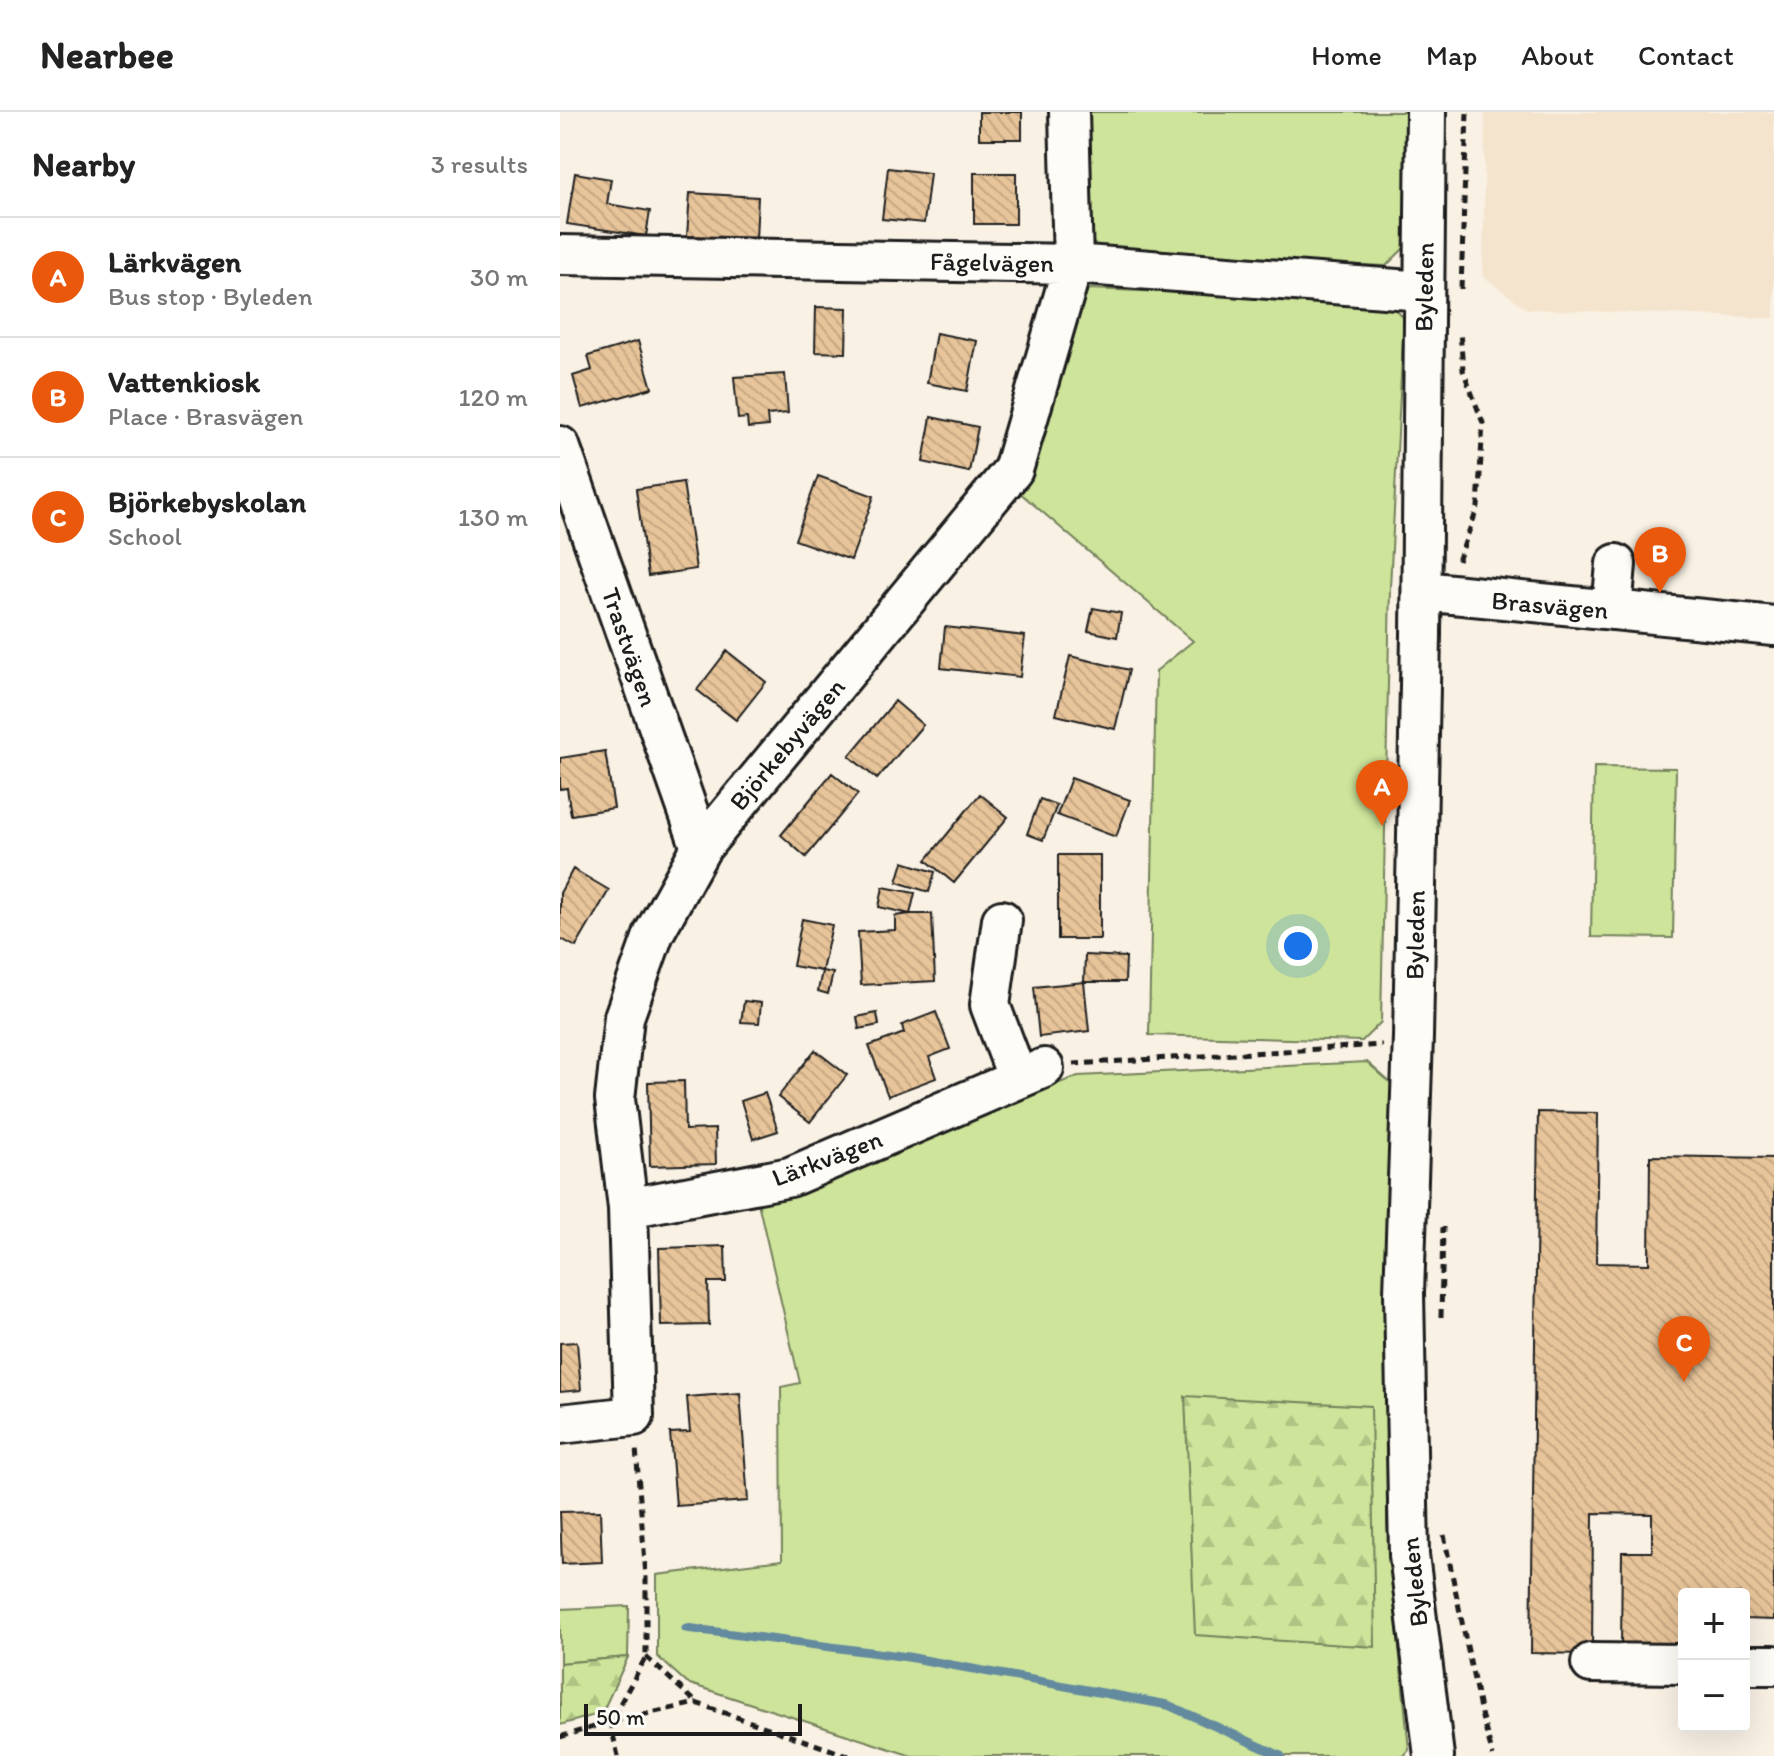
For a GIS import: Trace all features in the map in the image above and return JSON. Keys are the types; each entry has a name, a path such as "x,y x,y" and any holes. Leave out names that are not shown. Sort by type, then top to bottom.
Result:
{"street":[{"name":"Björkebyvägen","path":"634,1416 628,1208 615,1099 624,1017 654,933 701,848 1013,470 1073,264 1069,112"},
{"name":"Byleden","path":"1426,112 1423,291 1439,593 1413,1037 1404,1293 1409,1555 1434,1756"},
{"name":"Fågelvägen","path":"560,255 1073,264 1423,291"},
{"name":"Trastvägen","path":"560,446 701,848"},
{"path":"1612,610 1616,564"},
{"name":"Brasvägen","path":"1439,593 1774,626"},
{"path":"1002,920 990,1005 1031,1074"},
{"name":"Lärkvägen","path":"628,1208 790,1177 1031,1074"},
{"path":"560,1424 634,1416"},
{"path":"1591,1663 1678,1664"},
{"path":"1750,1665 1774,1665"}],"path":[{"path":"1460,295 1467,112"},
{"path":"1439,593 1456,568 1478,507 1483,423 1463,370 1459,325"},
{"path":"1031,1074 1093,1061 1382,1045 1413,1037"},
{"path":"1440,1331 1443,1222"},
{"path":"618,1756 610,1722 646,1657 646,1576 634,1416"},
{"path":"1443,1529 1481,1714 1493,1756"},
{"path":"646,1657 696,1703 849,1756"},
{"path":"560,1737 610,1722 696,1703"}],"shaded area":[{"path":"1485,112 1774,112 1774,318 1527,309 1483,276"}],"green space":[{"path":"1089,112 1411,112 1413,239 1386,266 1103,255 1087,235"},
{"path":"1088,289 1385,300 1404,318 1390,587 1381,1022 1362,1041 1149,1035 1156,671 1193,641 1019,492"},
{"path":"1594,767 1676,768 1673,938 1591,937"},
{"path":"1367,1062 1393,1085 1387,1523 1409,1750 1404,1756 912,1756 687,1683 657,1656 657,1575 782,1560 781,1387 800,1383 757,1198 1078,1076"},
{"path":"1185,1396 1371,1406 1375,1647 1195,1635"},
{"path":"629,1606 628,1657 560,1663 560,1609"},
{"path":"628,1657 602,1713 560,1725 560,1663"}],"building":[{"path":"979,112 1022,112 1022,139 979,139"},
{"path":"888,168 930,173 924,223 882,219"},
{"path":"575,173 611,179 607,204 650,211 646,236 567,224"},
{"path":"974,173 1016,173 1016,224 974,224"},
{"path":"690,193 758,197 756,239 687,236"},
{"path":"816,307 847,308 846,353 815,352"},
{"path":"936,333 977,341 967,391 927,383"},
{"path":"638,341 652,388 582,408 573,376 592,370 588,356"},
{"path":"785,374 788,413 767,415 768,426 748,428 747,418 738,419 734,377"},
{"path":"931,417 978,427 969,472 923,462"},
{"path":"818,476 874,496 851,560 795,540"},
{"path":"683,482 696,569 648,576 636,489"},
{"path":"1093,608 1121,613 1117,637 1088,631"},
{"path":"945,627 1025,636 1020,677 941,668"},
{"path":"727,651 766,682 736,720 697,690"},
{"path":"1070,656 1129,670 1115,729 1056,715"},
{"path":"895,701 923,725 877,779 849,756"},
{"path":"605,751 614,808 571,815 567,788 560,789 560,758"},
{"path":"832,773 858,794 806,857 781,835"},
{"path":"1071,778 1130,800 1116,837 1057,815"},
{"path":"980,794 1008,817 954,883 926,860"},
{"path":"1040,799 1057,805 1043,840 1027,834"},
{"path":"1058,855 1100,855 1100,939 1058,939"},
{"path":"903,862 935,872 929,892 897,882"},
{"path":"573,869 609,890 576,947 560,938 560,893"},
{"path":"883,887 915,893 910,914 879,907"},
{"path":"932,914 935,981 861,985 858,932 895,930 895,916"},
{"path":"802,919 832,925 822,971 793,966"},
{"path":"1085,955 1126,957 1125,982 1084,982"},
{"path":"822,971 833,973 828,994 818,991"},
{"path":"1084,982 1089,1031 1039,1037 1034,987"},
{"path":"744,1001 761,1003 759,1023 741,1022"},
{"path":"936,1012 950,1049 929,1057 936,1078 888,1096 869,1046 904,1033 902,1025"},
{"path":"877,1013 879,1025 859,1029 857,1017"},
{"path":"815,1050 847,1075 810,1122 778,1097"},
{"path":"684,1081 685,1130 715,1129 716,1164 650,1166 648,1082"},
{"path":"765,1093 778,1131 753,1139 741,1101"},
{"path":"1538,1112 1598,1113 1596,1263 1649,1264 1650,1156 1774,1158 1774,1620 1750,1619 1750,1588 1678,1588 1678,1649 1621,1648 1622,1552 1652,1552 1652,1514 1593,1513 1592,1654 1531,1653"},
{"path":"725,1246 726,1282 708,1282 709,1325 661,1326 659,1248"},
{"path":"577,1342 581,1390 560,1392 560,1343"},
{"path":"740,1393 748,1501 676,1506 670,1433 690,1432 687,1397"},
{"path":"600,1511 602,1562 562,1564 560,1512"}],"waterway":[{"path":"686,1628 908,1657 1168,1705 1281,1756"}],"place":[{"name":"Vattenkiosk","path":"1660,593"},
{"name":"Lärkvägen","path":"1382,826"},
{"name":"Björkebyskolan","path":"1684,1382"}]}
